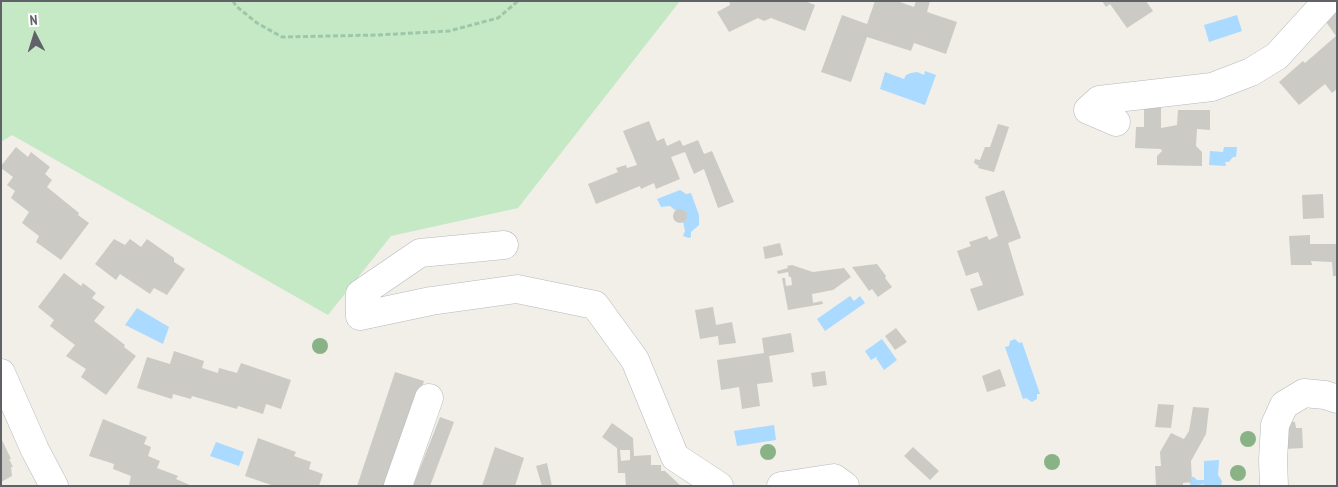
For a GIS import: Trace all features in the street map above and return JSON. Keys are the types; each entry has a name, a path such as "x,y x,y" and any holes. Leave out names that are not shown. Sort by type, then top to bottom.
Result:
{"street":[{"path":"1116,122 1088,110 1099,100 1212,87 1251,72 1277,56 1327,1"},
{"path":"504,245 420,253 360,294 360,316 431,301 517,289 595,306 635,360 675,456 720,486"},
{"path":"1,374 35,450 54,486"},
{"path":"1274,486 1275,426 1284,404 1304,393 1325,395 1337,399"},
{"path":"398,486 429,398"},
{"path":"781,486 834,478 845,486"}],"path":[{"path":"233,1 236,6 257,23 282,37 449,31 498,18 518,1"}],"green space":[{"path":"1,1 680,1 518,208 391,236 328,315 12,135 1,142"}],"water":[{"path":"1237,15 1242,31 1209,42 1204,25"},
{"path":"925,71 936,75 925,105 880,89 885,72 904,79 906,75 911,73 917,72 924,75"},
{"path":"1224,147 1237,147 1236,157 1233,157 1229,162 1225,162 1226,166 1209,165 1210,151 1223,152"},
{"path":"680,190 686,194 691,193 699,215 699,225 691,232 691,237 689,238 683,236 685,231 683,222 687,216 685,212 681,210 676,211 670,206 661,207 657,199"},
{"path":"850,296 854,301 860,296 865,303 825,331 817,319"},
{"path":"137,308 169,327 163,344 125,325"},
{"path":"882,339 897,360 884,370 876,358 878,356 871,360 865,351"},
{"path":"1015,339 1019,343 1022,342 1040,394 1037,394 1037,399 1032,402 1026,398 1023,399 1005,347 1009,346 1010,341"},
{"path":"774,425 776,440 737,446 734,431"},
{"path":"216,442 244,452 239,466 210,456"},
{"path":"1219,460 1218,475 1222,481 1221,486 1204,486 1204,484 1191,486 1189,482 1192,482 1192,477 1197,480 1204,480 1204,461"}],"building":[{"path":"729,1 805,1 815,5 805,31 771,18 764,21 758,18 729,32 717,12 730,5"},
{"path":"875,1 897,1 914,7 916,1 930,1 927,12 957,22 946,54 914,43 911,51 867,37 851,82 821,72 842,15 867,24"},
{"path":"1102,1 1146,1 1153,11 1127,28 1110,4 1106,7"},
{"path":"1337,11 1337,89 1332,93 1325,84 1299,105 1279,82 1303,61 1305,63 1336,36 1326,22"},
{"path":"1144,107 1161,107 1161,128 1177,125 1178,110 1210,110 1210,130 1197,129 1196,146 1202,152 1202,166 1157,165 1157,156 1162,151 1161,149 1135,148 1136,127 1144,127"},
{"path":"649,121 657,141 664,138 667,146 680,140 683,146 698,140 704,154 712,151 734,202 718,208 704,169 694,174 685,152 671,157 680,179 656,189 654,183 641,189 640,186 596,204 588,184 618,172 616,168 626,165 627,168 637,165 623,131"},
{"path":"998,124 1009,127 994,172 978,168 979,166 974,163 975,159 980,160 985,147 990,147"},
{"path":"16,147 28,157 31,152 50,167 45,174 52,180 47,187 89,223 61,260 36,242 39,236 22,223 29,212 11,198 15,191 7,185 13,177 1,166"},
{"path":"1004,190 1021,238 1008,243 1024,295 978,311 970,289 983,285 978,272 966,276 957,251 971,246 969,242 987,236 989,240 998,236 985,197"},
{"path":"1323,194 1324,218 1303,219 1302,195"},
{"path":"680,209 685,211 687,216 685,221 680,223 675,221 673,216 675,211"},
{"path":"1310,235 1310,244 1337,244 1337,276 1333,276 1332,262 1311,261 1312,265 1291,265 1289,236"},
{"path":"114,239 125,245 130,239 141,247 147,239 174,258 174,262 185,269 167,295 154,288 150,294 120,274 116,280 95,264"},
{"path":"780,243 783,255 765,259 763,247"},
{"path":"877,264 892,287 878,297 872,289 869,291 852,267"},
{"path":"792,265 813,272 844,268 851,277 833,290 812,294 813,303 822,301 823,304 788,310 782,278 785,278 786,286 792,285 791,277 789,277 788,272 778,274 777,271"},
{"path":"64,273 81,286 83,283 96,293 92,298 105,307 94,321 136,356 106,395 81,377 86,369 66,356 75,345 50,326 54,320 38,307"},
{"path":"713,307 716,325 732,322 736,343 719,345 718,336 700,339 695,310"},
{"path":"896,328 907,342 895,350 885,336"},
{"path":"791,333 794,352 769,356 773,382 757,384 760,406 742,409 739,387 721,390 717,360 764,353 762,338"},
{"path":"174,351 204,361 202,368 218,373 219,368 237,373 241,363 291,380 281,409 266,404 263,414 238,406 237,409 192,396 191,399 173,394 172,399 137,388 147,357 170,364"},
{"path":"1000,369 1006,386 987,392 982,376"},
{"path":"825,371 827,385 813,387 811,373"},
{"path":"395,372 424,381 389,486 357,486"},
{"path":"1158,404 1174,405 1171,428 1155,427"},
{"path":"1193,407 1209,408 1206,434 1191,461 1192,482 1183,483 1183,486 1156,486 1155,466 1161,466 1160,452 1171,433 1184,439 1189,431"},
{"path":"440,417 454,422 430,486 413,486"},
{"path":"103,419 147,437 144,444 151,447 148,456 160,461 157,468 178,476 176,479 192,486 131,486 129,485 131,476 113,469 114,464 89,456"},
{"path":"1287,421 1295,422 1296,428 1302,428 1303,448 1285,449"},
{"path":"612,423 633,438 634,456 651,455 651,465 661,465 661,471 665,471 681,486 626,486 625,473 618,473 617,448 602,437","holes":["620,450 630,450 630,460 621,461"]},
{"path":"1,438 13,467 11,467 12,476 1,482"},
{"path":"258,438 296,452 294,456 311,462 309,469 323,474 319,486 274,486 245,476"},
{"path":"495,447 524,458 515,486 482,486"},
{"path":"913,447 939,471 930,480 904,456"},
{"path":"547,463 552,486 542,486 536,466"}]}
